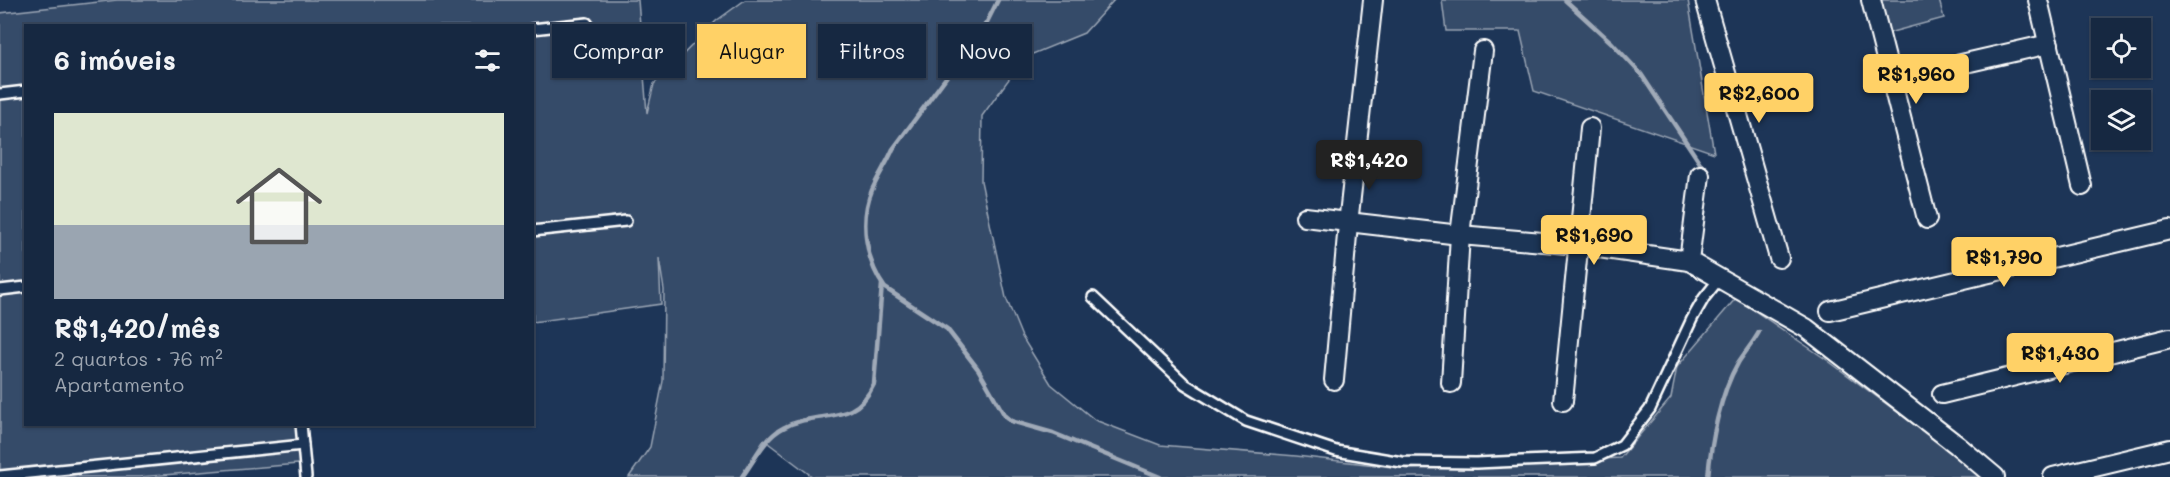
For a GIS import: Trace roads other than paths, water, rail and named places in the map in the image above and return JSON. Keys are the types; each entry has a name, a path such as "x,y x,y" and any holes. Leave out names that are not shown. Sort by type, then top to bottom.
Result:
{"street":[{"path":"1335,380 1348,224 1373,0"},
{"path":"1705,0 1779,258"},
{"path":"1871,0 1927,219"},
{"path":"2038,0 2082,186"},
{"path":"1891,80 2049,44"},
{"path":"1451,383 1460,235 1483,51"},
{"path":"1563,401 1590,128"},
{"path":"1689,261 1700,174"},
{"path":"1305,217 1348,224 1578,245 1689,261 1806,328 1995,477"},
{"path":"1830,311 2170,230"},
{"path":"1942,394 2170,339"},
{"path":"2054,477 2170,449"}],"lane":[{"path":"534,30 587,23"},
{"path":"0,94 24,91"},
{"path":"534,231 626,221"},
{"path":"1093,297 1185,384 1246,421 1336,451 1402,462 1476,463 1595,458 1622,445 1650,409 1692,319 1704,298 1720,278"},
{"path":"0,290 24,288"},
{"path":"302,426 306,477"},
{"path":"0,476 303,445"}],"waterway":[{"path":"998,0 987,22 893,149 874,185 868,202 865,228 873,266 885,288 947,329 978,369 1005,416 1011,421 1053,433 1160,477"},
{"path":"1565,0 1612,43 1641,74 1702,166"},
{"path":"742,477 765,443 783,428 796,422 845,412 856,407 866,398 874,384 882,284"},
{"path":"1708,477 1711,449 1721,403 1738,363 1759,332"}]}
